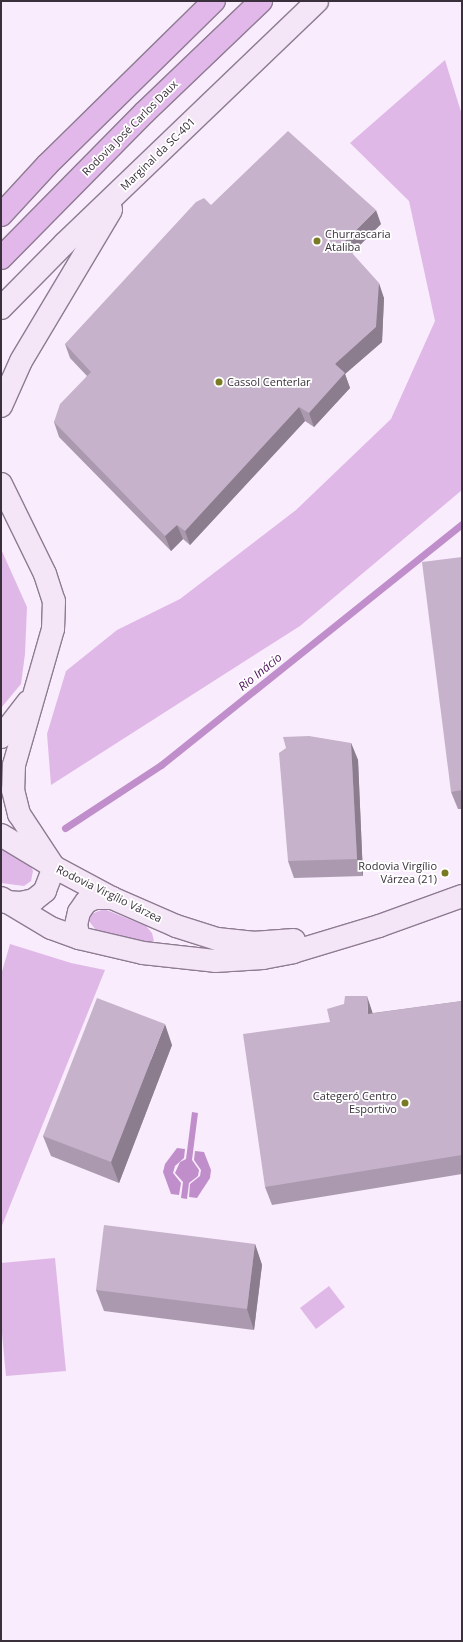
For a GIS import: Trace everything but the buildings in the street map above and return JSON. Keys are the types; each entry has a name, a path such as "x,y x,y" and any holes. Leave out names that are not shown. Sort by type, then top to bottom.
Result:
{"highway":[{"path":"1,215 48,165 214,1"},
{"name":"Rodovia José Carlos Daux","path":"1,258 144,113 261,1"}],"main road":[{"name":"Marginal da SC-401","path":"1,308 317,1"},
{"path":"1,406 21,361 126,185"},
{"path":"1,484 7,510 45,574 54,601 53,629 14,765 13,790 19,814 54,867 45,891 34,900 20,903 3,900"},
{"path":"1,737 35,693"},
{"name":"Rodovia Virgílio Várzea","path":"1,835 54,867 148,916 217,939 253,943 343,936"},
{"name":"Rodovia Virgílio Várzea","path":"3,900 51,928 79,938 143,954 215,961 263,958 343,936 462,896"},
{"path":"79,938 76,925 79,912 86,902 95,898 112,898"}],"shaded area":[{"path":"445,60 462,115 462,490 300,626 51,785 47,734 66,671 117,630 180,599 296,510 391,419 435,321 409,201 350,143"},
{"path":"1,549 27,607 25,654 21,684 1,708"},
{"path":"1,845 30,864 33,871 31,881 24,886 1,883"},
{"path":"104,909 146,926 152,933 154,941 147,945 98,933 89,921 89,915"},
{"path":"10,944 71,963 105,970 1,1228 1,975"},
{"path":"192,1112 198,1113 192,1160 199,1170 198,1176 189,1183 187,1199 181,1198 183,1182 175,1173 180,1162 186,1159"},
{"path":"177,1148 185,1149 184,1158 175,1166 173,1173 181,1183 179,1195 171,1194 163,1172 165,1164"},
{"path":"195,1151 204,1152 211,1170 210,1178 197,1198 189,1197 190,1184 200,1176 201,1170 194,1160"},
{"path":"55,1258 66,1371 6,1376 1,1323 1,1263"},
{"path":"329,1286 345,1307 316,1329 300,1308"}],"waterway":[{"name":"Rio Inácio","path":"65,828 161,765 462,524"}],"place":[{"name":"Churrascaria Ataliba","path":"317,241"},
{"name":"Cassol Centerlar","path":"219,382"},
{"name":"Rodovia Virgílio Várzea (21)","path":"445,873"},
{"name":"Categeró Centro Esportivo","path":"405,1103"}]}
